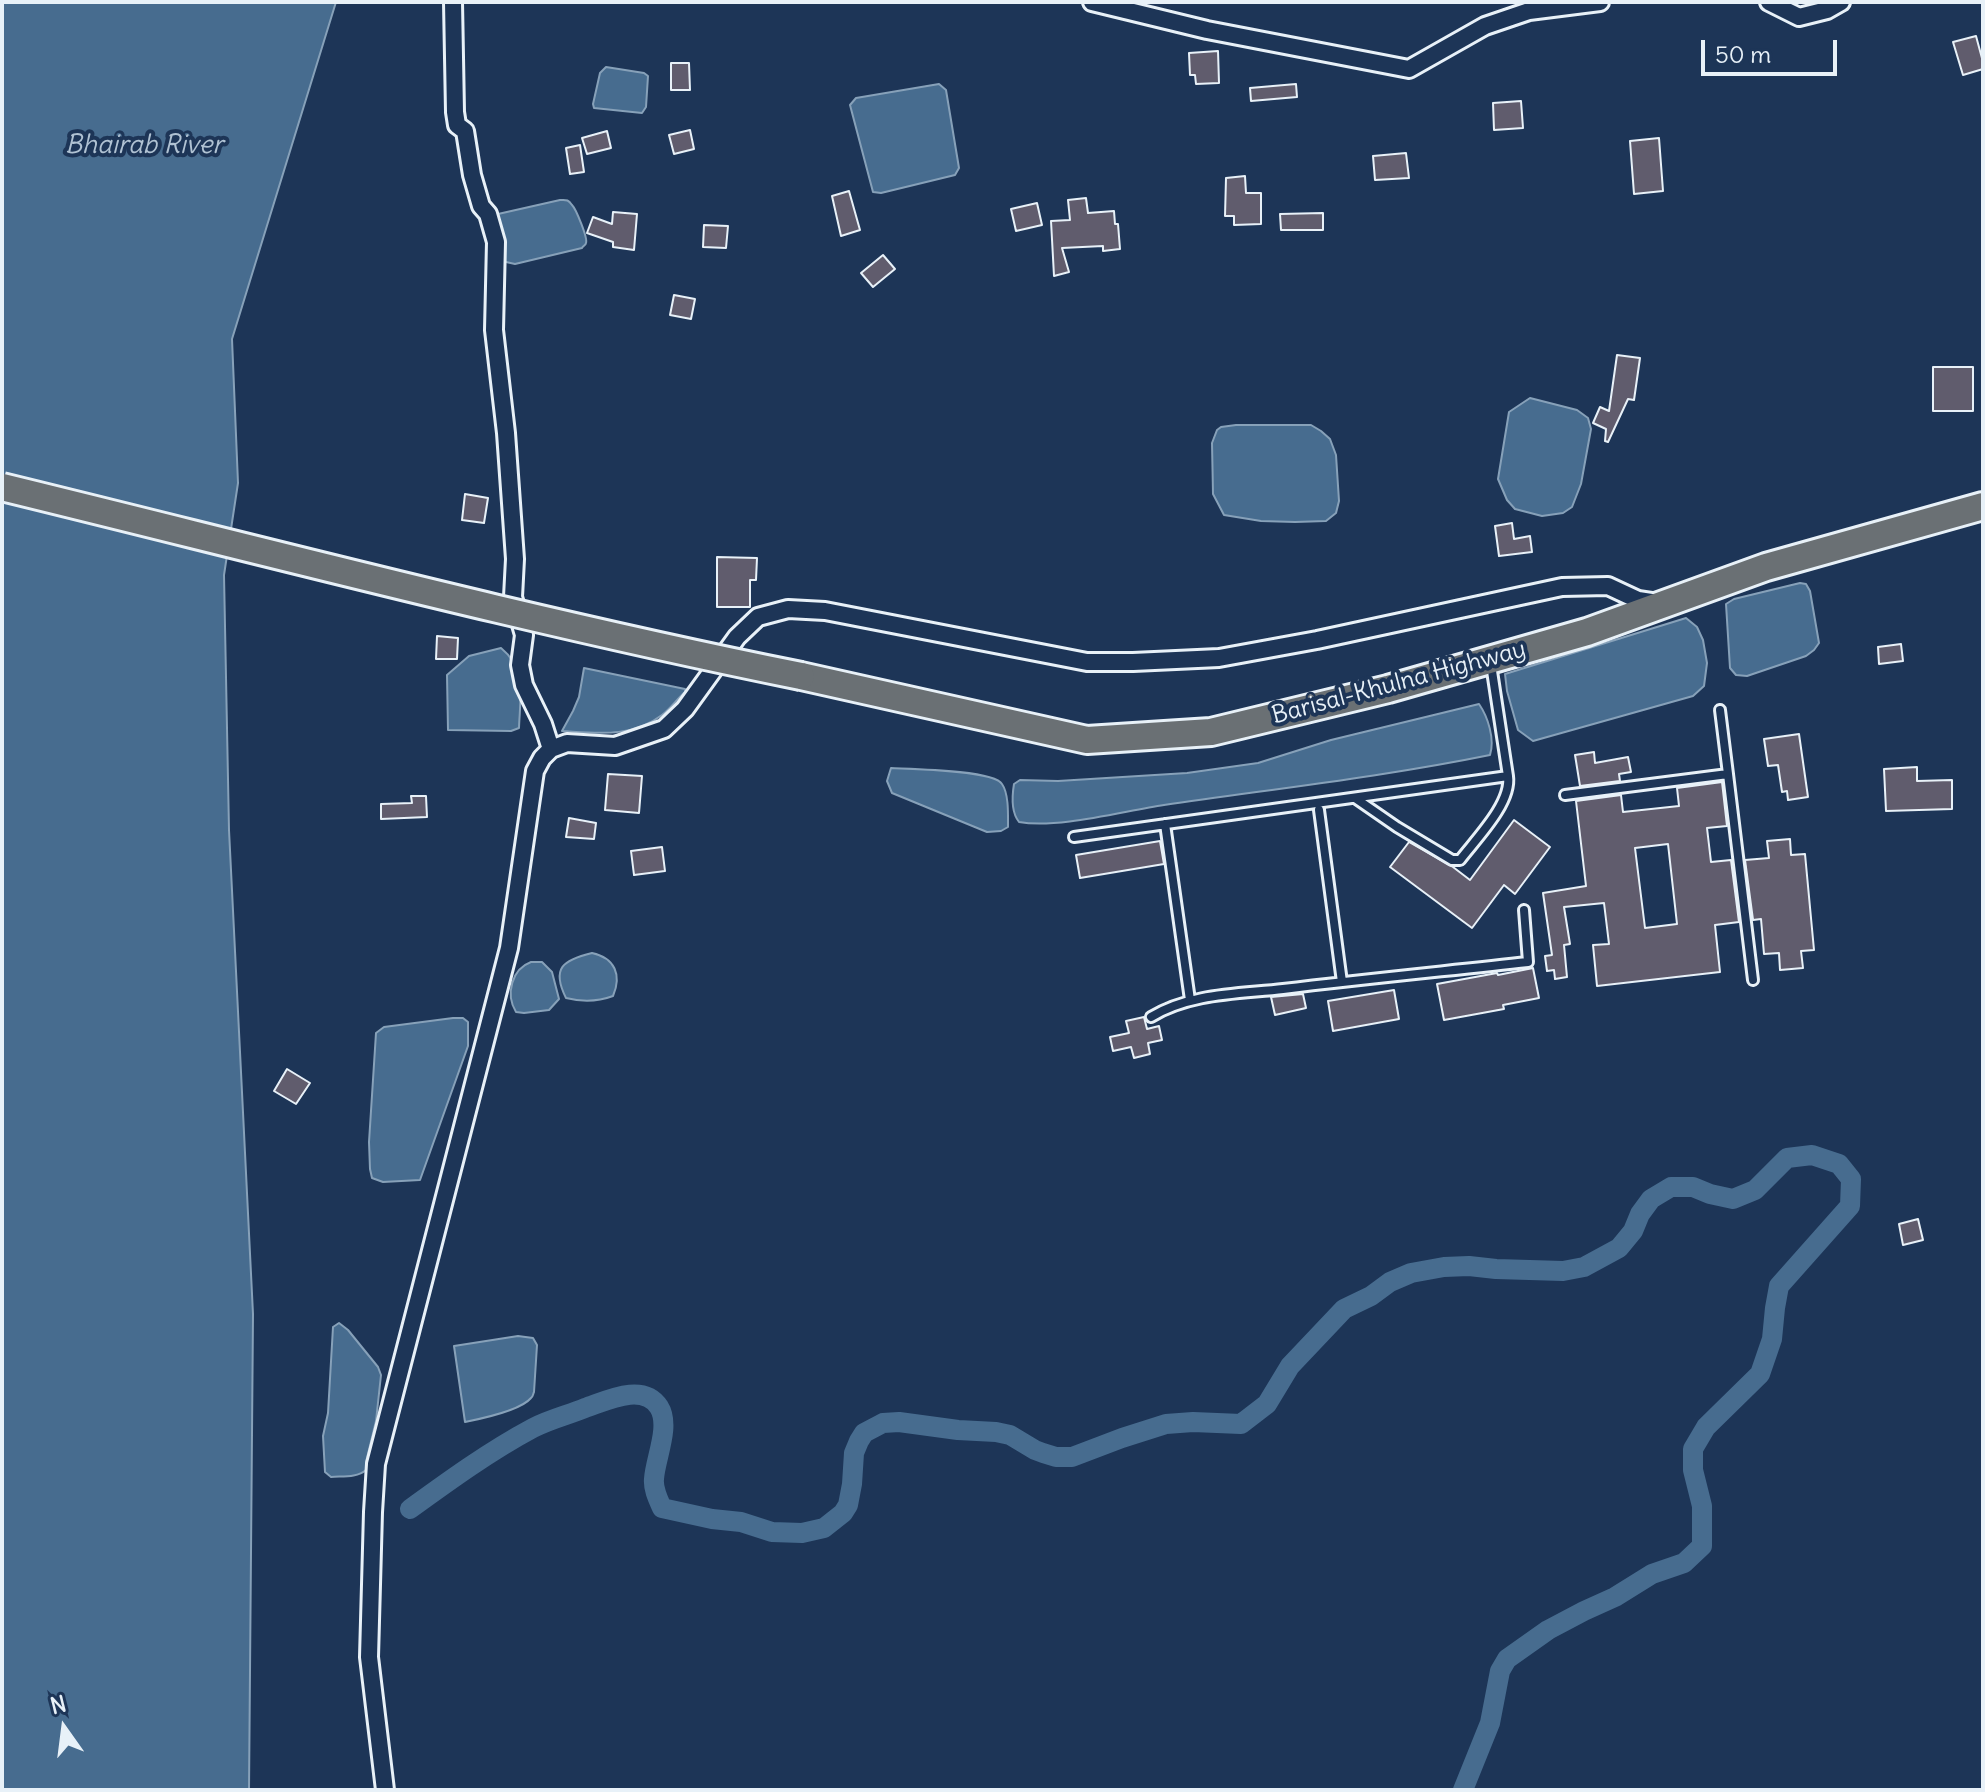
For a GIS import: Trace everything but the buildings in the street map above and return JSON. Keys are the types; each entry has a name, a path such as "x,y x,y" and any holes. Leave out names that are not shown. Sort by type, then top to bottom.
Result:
{"highway":[{"name":"Barisal-Khulna Highway","path":"2,487 486,605 1087,740 1211,732 1388,689 1587,632 1766,567 1983,506"}],"street":[{"path":"453,2 457,125 465,131 472,175 496,242 494,330 506,433 515,559 513,597 524,635 520,665 524,685 551,749"},
{"path":"1092,2 1207,30 1409,69 1499,21 1529,11 1600,2"},
{"path":"1769,2 1799,17 1827,10 1841,2"},
{"path":"385,1790 369,1657 376,1464 509,948 535,771 551,749 567,743 615,746 664,729 685,709 737,637 758,617 788,609 825,611 1087,662 1133,662 1233,656 1562,587 1608,586 1638,600 1664,604"}],"lane":[{"path":"1355,798 1452,860 1460,860 1505,800 1509,785 1492,671"},
{"path":"1720,710 1753,980"},
{"path":"1565,795 1728,774"},
{"path":"1074,837 1508,776"},
{"path":"1319,810 1342,982"},
{"path":"1165,824 1190,1000"},
{"path":"1151,1017 1190,1000 1528,962 1524,910"}],"water":[{"name":"Bhairab River","path":"2,2 336,2 232,339 238,483 224,575 229,830 253,1314 249,1790 2,1790"},
{"path":"606,67 648,76 646,107 642,113 594,108 600,73"},
{"path":"939,84 946,90 959,168 955,175 881,193 873,192 850,105 856,98"},
{"path":"560,200 568,201 574,208 584,230 586,244 582,248 515,264 506,262 494,217"},
{"path":"1530,398 1577,410 1588,418 1591,429 1581,484 1572,507 1563,513 1542,516 1515,509 1507,500 1498,479 1509,412"},
{"path":"1311,425 1321,431 1330,439 1336,455 1339,501 1336,513 1326,521 1295,522 1224,515 1213,494 1212,443 1221,427"},
{"path":"1806,584 1810,591 1819,643 1806,656 1747,676 1736,675 1730,668 1726,604 1734,599"},
{"path":"1686,618 1697,627 1707,663 1704,686 1693,696 1533,741 1518,730 1505,674"},
{"path":"501,648 515,665 518,675 521,695 519,728 511,731 448,730 447,675 469,656"},
{"path":"584,668 685,689 685,692 662,715 639,727 614,732 562,731 579,697"},
{"path":"1479,704 1490,728 1490,755 1071,821 1019,822 1013,809 1014,784 1020,780 1058,781 1187,773 1258,763 1331,740"},
{"path":"891,768 951,771 996,779 1006,793 1008,827 987,832 892,793 887,781"},
{"path":"592,953 606,959 614,968 617,981 613,996 590,1001 566,998 560,979 562,967 567,962"},
{"path":"531,962 542,962 552,972 559,999 549,1010 516,1012 511,998 512,983 519,970"},
{"path":"463,1018 468,1022 468,1046 420,1180 383,1182 372,1178 369,1142 376,1033 384,1027"},
{"path":"339,1323 378,1367 381,1375 366,1470 354,1475 331,1477 325,1472 323,1436 328,1413 333,1327"},
{"path":"518,1336 533,1338 537,1345 532,1397 510,1410 465,1422 454,1346"}],"waterway":[{"path":"410,1509 486,1456 533,1428 603,1401 634,1394 652,1400 662,1415 663,1433 654,1483 662,1508 741,1522 772,1532 802,1533 824,1528 848,1505 854,1453 859,1441 864,1433 883,1423 996,1432 1010,1435 1035,1450 1056,1457 1072,1457 1166,1424 1241,1424 1267,1404 1290,1366 1344,1309 1371,1296 1390,1282 1411,1273 1444,1267 1563,1271 1584,1267 1619,1248 1633,1231 1651,1199 1671,1187 1693,1187 1733,1199 1755,1190 1787,1158 1812,1155 1839,1164 1851,1179 1850,1206 1779,1286 1772,1339 1760,1374 1706,1427 1693,1449 1693,1470 1702,1506 1702,1546 1684,1563 1652,1574 1615,1597 1548,1630 1507,1659 1500,1671 1490,1723 1463,1790"}]}
